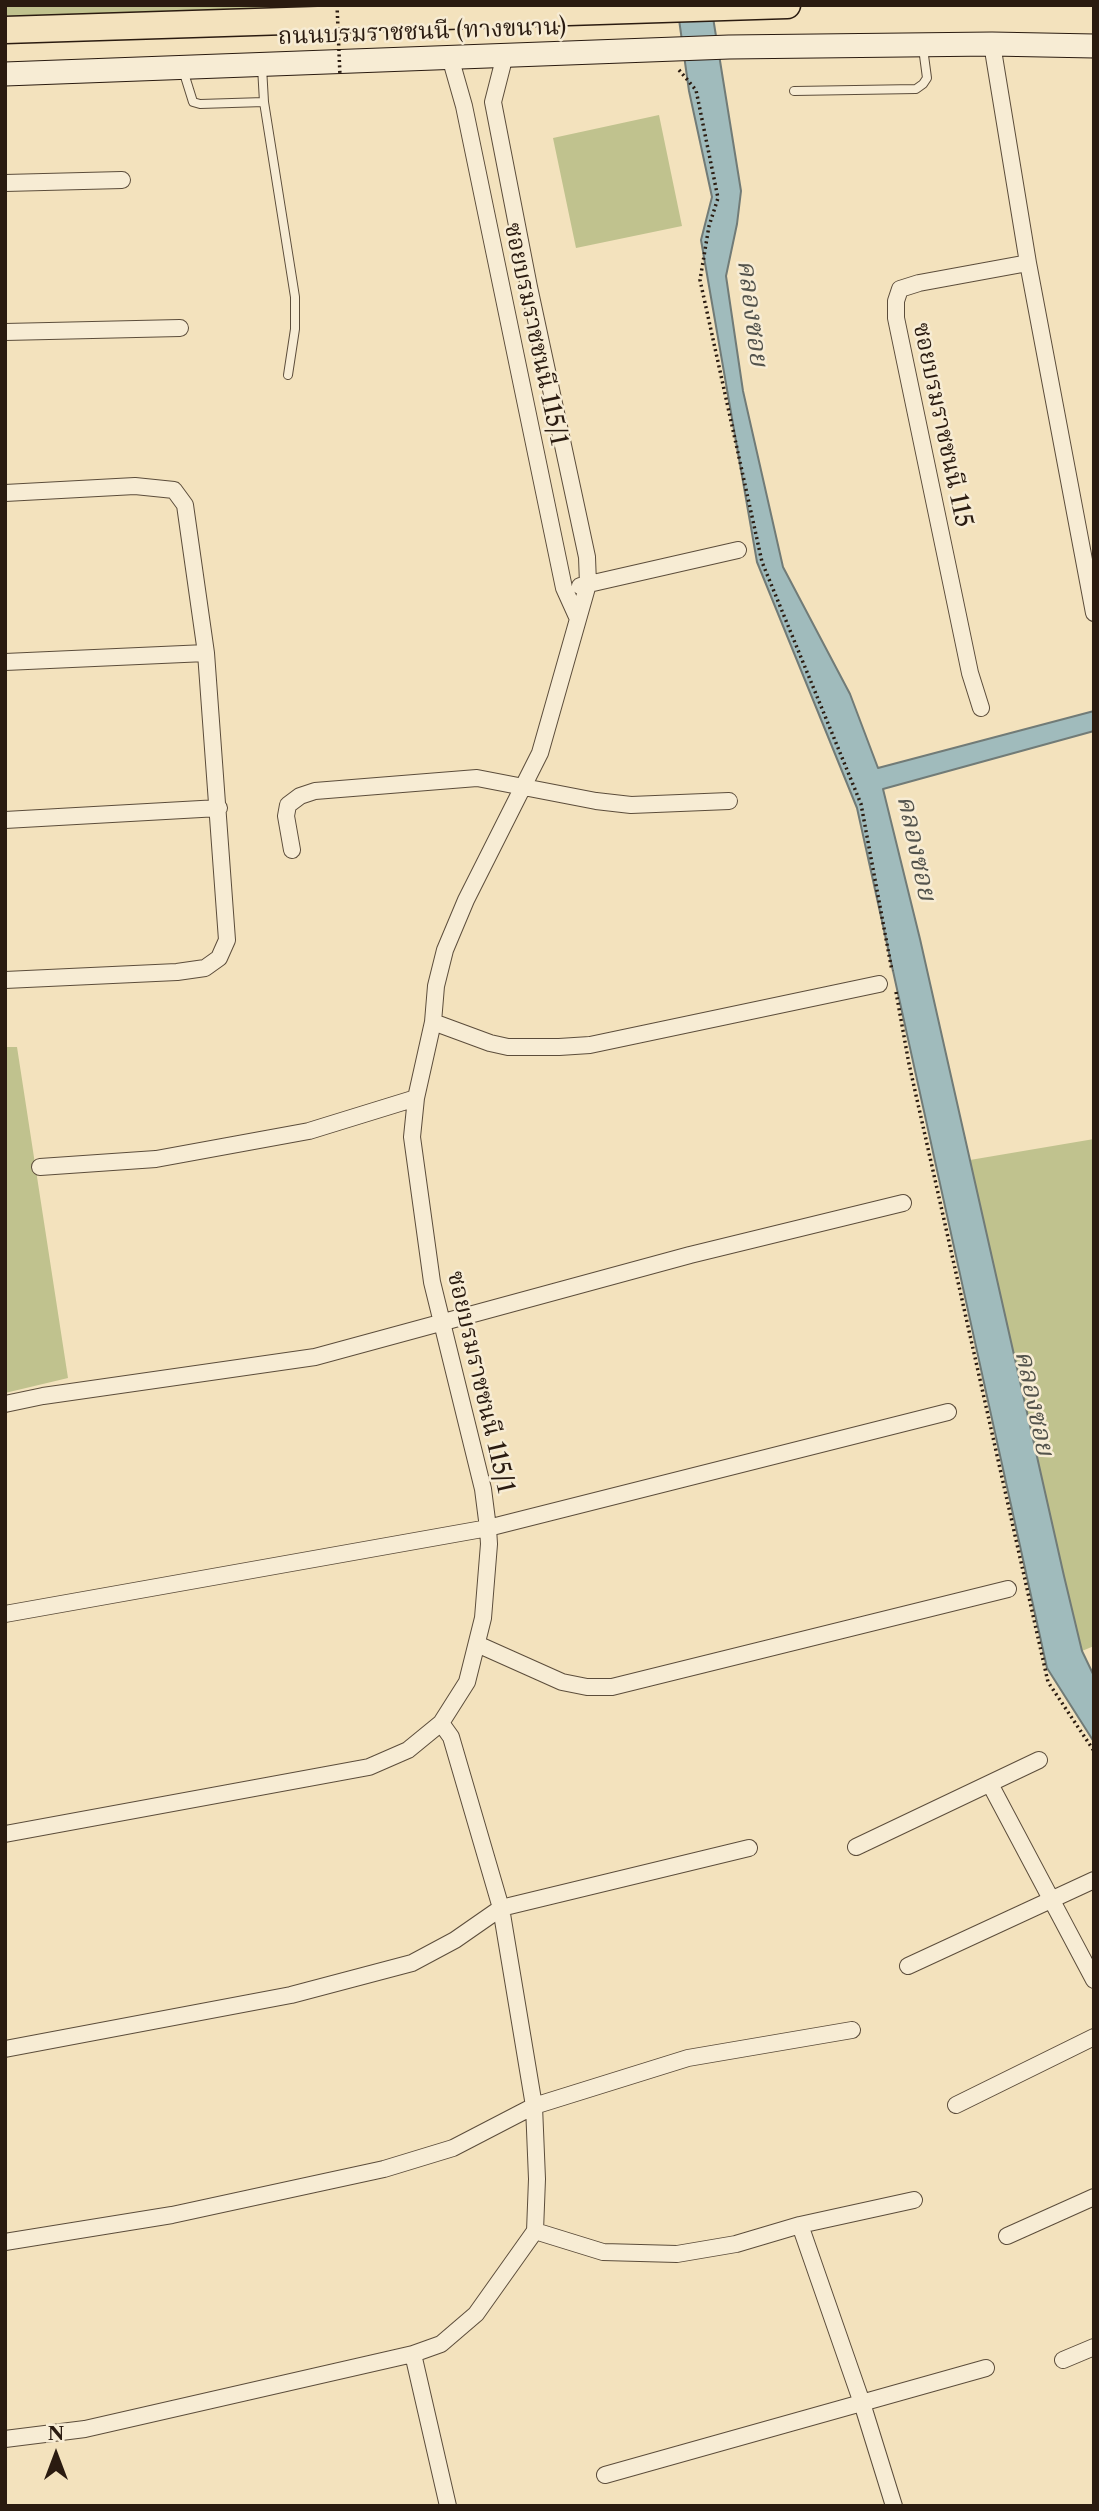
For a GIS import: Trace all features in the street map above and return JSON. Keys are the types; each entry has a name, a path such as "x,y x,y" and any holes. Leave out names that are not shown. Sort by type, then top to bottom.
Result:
{"highway":[{"path":"5,30 788,5"}],"main road":[{"name":"ถนนบรมราชชนนี (ทางขนาน)","path":"5,74 505,55 680,59 729,47 992,44 1094,46"}],"street":[{"path":"992,44 1028,263 1094,613"},
{"name":"ซอยบรมราชชนนี 115/1","path":"5,1834 369,1767 408,1750 441,1723 467,1682 483,1618 488,1528 483,1489 432,1282 412,1137 416,1098 445,950 466,900 540,753 588,584 587,556 493,102 505,55"},
{"name":"ซอยบรมราชชนนี 115/1","path":"450,57 464,106 564,589 578,619"},
{"path":"464,106 493,102"},
{"path":"5,183 122,180"},
{"name":"ซอยบรมราชชนนี 115","path":"981,708 970,673 896,318 896,301 900,289 910,286 1028,263"},
{"path":"508,319 535,313"},
{"path":"5,332 180,328"},
{"path":"540,468 567,462"},
{"path":"5,493 135,486 174,490 185,505 206,653 228,940 219,958 205,968 177,972 5,980"},
{"path":"564,589 738,550"},
{"path":"5,662 206,653"},
{"path":"292,850 286,816 288,805 300,796 315,791 477,778 596,801 631,805 729,802"},
{"path":"5,820 219,808"},
{"path":"433,1022 508,1047 590,1045 878,984"},
{"path":"40,1167 156,1159 309,1131 416,1098"},
{"path":"5,1404 56,1394 315,1357 690,1255 904,1203"},
{"path":"5,1615 488,1528 948,1412"},
{"path":"477,1644 562,1682 587,1687 612,1687 1008,1589"},
{"path":"5,2439 85,2429 413,2354 441,2344 476,2314 535,2231 537,2179 534,2106 501,1908 451,1737 441,1723"},
{"path":"856,1847 1039,1760"},
{"path":"990,1784 1094,1980"},
{"path":"5,2049 291,1995 412,1963 455,1940 501,1908 749,1848"},
{"path":"908,1966 1094,1880"},
{"path":"5,2242 172,2215 384,2169 453,2148 534,2106 688,2058 852,2031"},
{"path":"956,2105 1094,2037"},
{"path":"1007,2236 1094,2197"},
{"path":"535,2231 603,2252 677,2254 736,2245 800,2225 914,2200"},
{"path":"800,2225 862,2403 894,2506"},
{"path":"1063,2360 1094,2347"},
{"path":"413,2354 448,2506"},
{"path":"605,2475 986,2368"}],"lane":[{"path":"794,92 916,89 927,78 922,45"},
{"path":"262,64 264,102 295,297 295,329 288,375"},
{"path":"183,67 193,102 264,102"}],"path":[{"path":"337,5 340,76"},
{"path":"680,59 696,90 718,198 709,226 700,280 762,562 861,804 909,1064 1048,1682 1094,1751"}],"green space":[{"path":"5,5 426,5 5,20"},
{"path":"659,115 682,226 576,248 553,138"},
{"path":"5,1047 17,1047 68,1378 5,1393"},
{"path":"1094,1139 1094,1646 1082,1651 970,1160"}],"water":[{"path":"677,5 711,5 741,191 726,276 743,391 783,567 850,694 878,768 1094,711 1094,731 883,789 920,939 1064,1576 1082,1651 1094,1676 1094,1742 1047,1668 857,808 757,562 701,240 712,197 689,91"}],"water label":[{"name":"คลองซอย","path":"752,313"},
{"name":"คลองซอย","path":"916,848"},
{"name":"คลองซอย","path":"1034,1403"}]}
